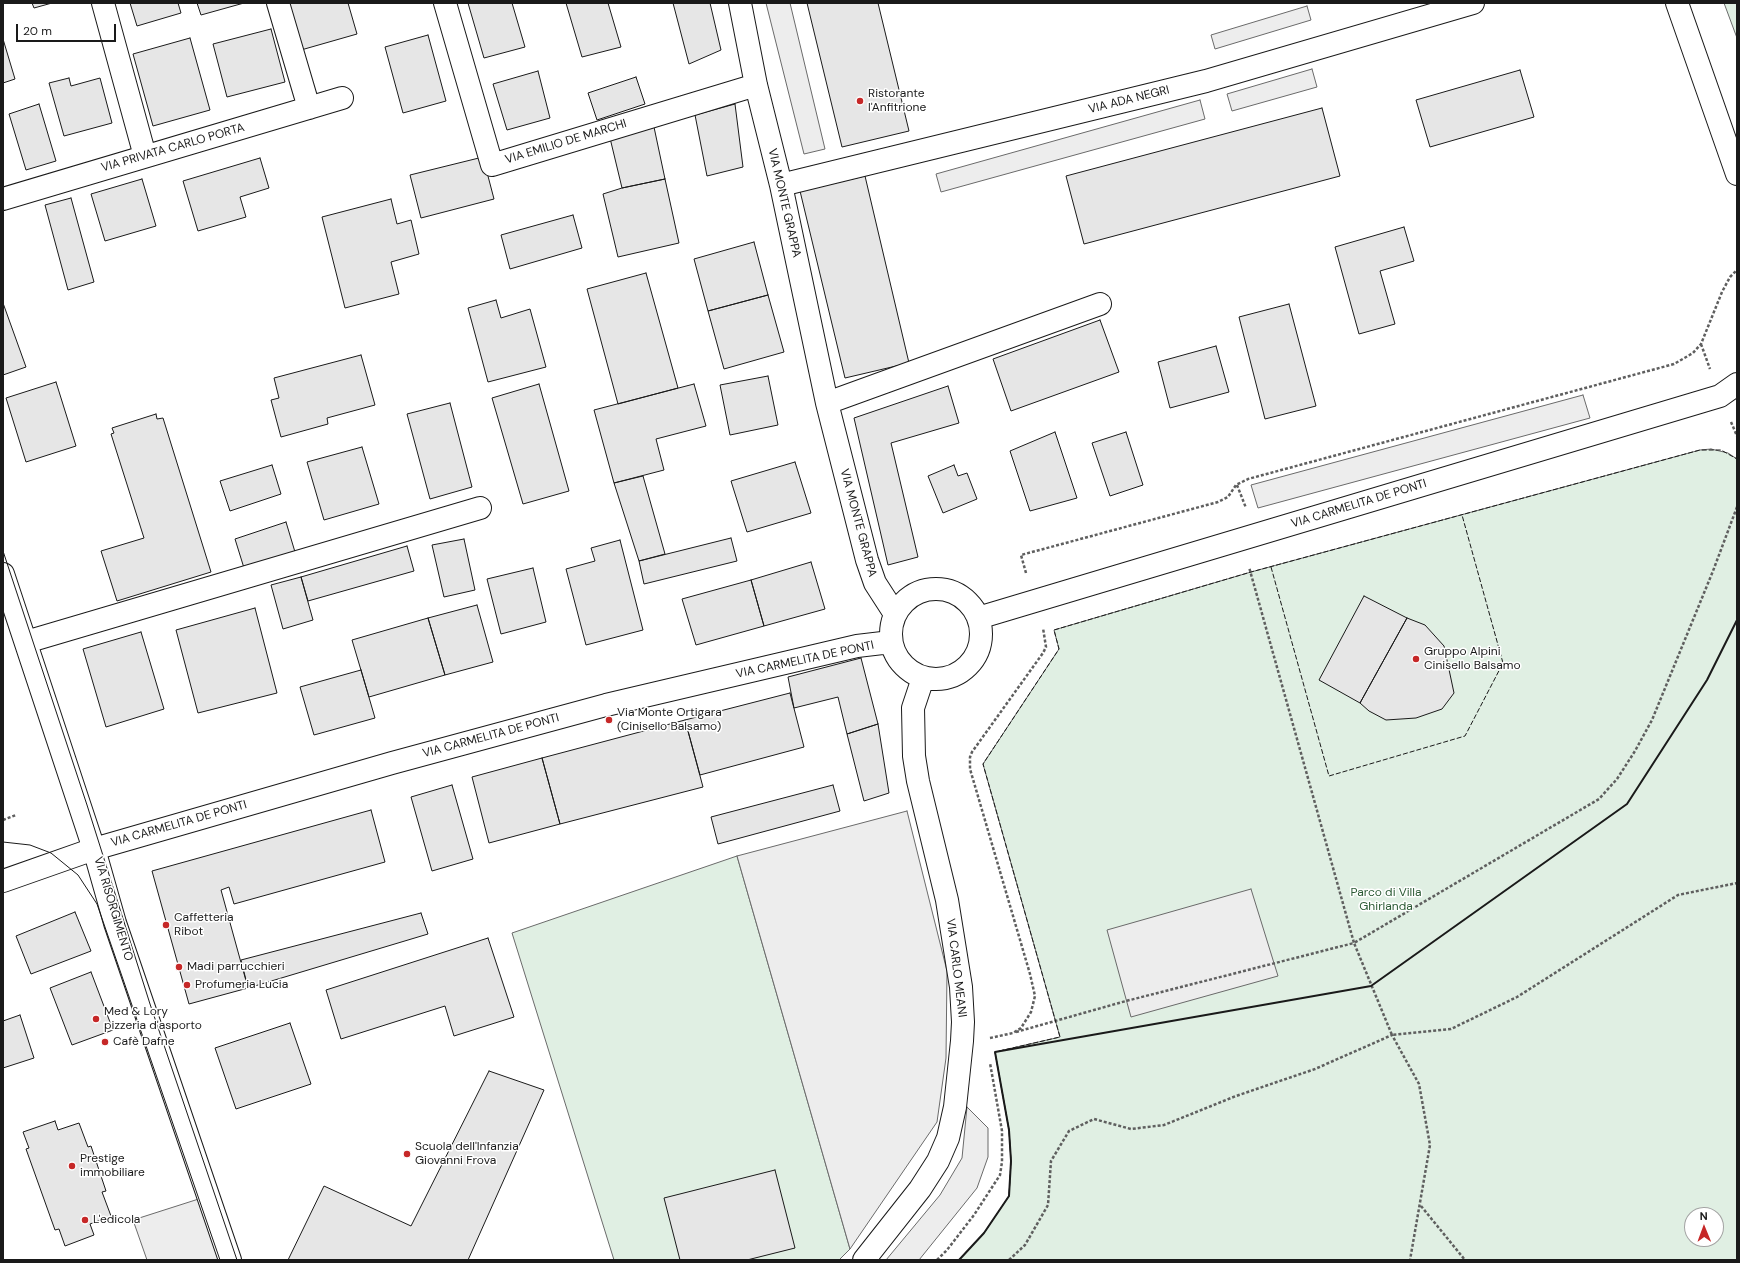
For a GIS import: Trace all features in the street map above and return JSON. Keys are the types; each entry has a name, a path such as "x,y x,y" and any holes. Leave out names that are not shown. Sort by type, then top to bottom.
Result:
{"street":[{"path":"103,3 145,156"},
{"path":"278,3 309,108"},
{"name":"VIA EMILIO DE MARCHI","path":"445,3 492,165 756,85"},
{"name":"VIA MONTE GRAPPA","path":"740,3 756,85 781,185 828,403 866,560 875,583 895,614"},
{"name":"VIA ADA NEGRI","path":"781,185 1206,81 1473,3"},
{"path":"1678,3 1737,174"},
{"name":"VIA PRIVATA CARLO PORTA","path":"3,199 342,98"},
{"path":"828,403 1100,304"},
{"name":"VIA CARMELITA DE PONTI","path":"978,618 1720,396 1737,384"},
{"path":"26,642 480,508"},
{"name":"VIA RISORGIMENTO","path":"3,574 94,848 115,923 227,1252"},
{"path":"940,589 958,595 972,606 978,618 982,630 981,646 974,659 963,671 949,677 923,678 913,672 897,657 891,642 891,628 895,614 906,599 922,591 940,589"},
{"name":"VIA CARMELITA DE PONTI","path":"3,881 94,848 392,763 606,705 857,646 891,642"},
{"name":"VIA CARLO MEANI","path":"864,1260 920,1189 938,1161 948,1138 955,1107 961,1048 963,1022 961,987 947,900 918,781 914,756 913,708 923,678"}],"path":[{"path":"1013,1032 1021,1028 1031,1012 1034,996 1033,987 970,769 970,757 1046,647 1045,635 1021,555 1218,502 1228,496 1236,485 1255,477 1674,364 1693,353 1701,344 1722,292 1730,277 1737,270"},
{"path":"1236,485 1247,511"},
{"path":"986,1041 989,1038 1126,1001 1354,943 1599,799 1617,779 1652,720 1713,571 1737,507"},
{"path":"1249,567 1354,943 1392,1035 1419,1084 1430,1145 1421,1205 1410,1260"},
{"path":"3,820 16,815"},
{"path":"1009,1260 1025,1244 1048,1205 1052,1161 1069,1131 1094,1119 1130,1129 1164,1125 1236,1096 1315,1070 1392,1035 1451,1029 1517,997 1678,895 1737,883"},
{"path":"937,1260 947,1250 974,1215 1000,1175 1003,1154 1002,1131 990,1060"},
{"path":"1421,1205 1465,1260"}],"green space":[{"path":"1724,3 1737,3 1737,38"},
{"name":"Parco di Villa Ghirlanda","path":"1711,449 1728,453 1737,459 1737,1260 959,1260 984,1233 1009,1196 1011,1161 1009,1130 995,1052 1060,1037 983,764 1059,649 1054,630 1251,572 1700,450"},
{"path":"737,856 850,1249 839,1260 614,1260 512,933"}],"shaded area":[{"path":"766,3 790,3 825,149 804,154"},
{"path":"1307,6 1311,20 1215,49 1211,35"},
{"path":"1312,69 1317,87 1232,111 1227,94"},
{"path":"1200,100 1205,119 941,192 936,174"},
{"path":"1583,395 1590,418 1258,508 1251,485"},
{"path":"907,811 947,971 946,1058 937,1122 850,1249 737,856"},
{"path":"1251,889 1278,976 1131,1017 1107,930"},
{"path":"967,1107 988,1128 988,1157 977,1188 919,1260 886,1260 940,1195 962,1158"},
{"path":"208,1196 230,1260 147,1260 133,1220"}],"building":[{"path":"32,3 52,3 34,8"},
{"path":"130,3 178,3 181,13 137,26"},
{"path":"197,3 244,3 201,15"},
{"path":"288,3 348,3 357,34 301,50"},
{"path":"468,3 512,3 525,47 484,58"},
{"path":"566,3 608,3 621,47 582,57"},
{"path":"673,3 710,3 721,50 689,64"},
{"path":"807,3 878,3 909,131 842,147"},
{"path":"271,29 285,82 227,97 213,44"},
{"path":"428,35 446,101 403,113 385,47"},
{"path":"190,38 210,110 153,126 133,54"},
{"path":"3,39 15,79 3,83"},
{"path":"1520,70 1534,117 1430,147 1416,100"},
{"path":"538,71 550,118 507,130 493,84"},
{"path":"636,77 645,104 597,120 588,93"},
{"path":"69,78 71,86 100,78 112,123 64,136 49,83"},
{"path":"39,104 56,161 26,170 9,114"},
{"path":"735,104 743,167 707,176 695,115"},
{"path":"1322,108 1340,176 1084,244 1066,176"},
{"path":"654,127 665,179 622,188 610,138"},
{"path":"483,157 494,199 421,218 410,175"},
{"path":"260,158 269,188 240,197 246,217 198,231 183,181"},
{"path":"865,176 909,363 845,378 800,191"},
{"path":"142,179 156,226 105,241 91,194"},
{"path":"665,179 679,243 618,257 603,194 622,188"},
{"path":"71,198 94,282 68,290 45,205"},
{"path":"391,199 397,224 411,220 419,254 391,262 399,294 345,308 322,217"},
{"path":"573,215 582,248 510,269 501,235"},
{"path":"1404,227 1414,261 1380,271 1395,324 1359,334 1335,247"},
{"path":"754,242 768,295 708,311 694,259"},
{"path":"646,273 678,388 618,404 587,289"},
{"path":"768,295 784,352 724,369 708,311"},
{"path":"496,300 501,318 530,309 546,367 488,382 468,308"},
{"path":"3,303 26,367 3,375"},
{"path":"1289,304 1316,406 1265,419 1239,317"},
{"path":"1100,320 1119,372 1011,411 993,359"},
{"path":"1216,346 1229,392 1170,408 1158,362"},
{"path":"361,355 375,405 327,418 328,424 281,437 271,400 279,398 274,378"},
{"path":"768,376 778,425 730,435 720,385"},
{"path":"56,382 76,446 26,462 6,398"},
{"path":"539,384 569,491 523,504 492,398"},
{"path":"694,384 706,426 656,439 664,470 614,483 594,410"},
{"path":"948,386 959,423 891,443 918,557 888,565 854,418"},
{"path":"450,403 472,487 430,499 407,414"},
{"path":"156,414 157,419 163,418 211,572 117,601 101,551 144,538 111,434 114,433 112,428"},
{"path":"1055,432 1077,498 1030,511 1010,451"},
{"path":"1126,432 1143,485 1110,496 1092,443"},
{"path":"362,447 379,504 324,520 307,462"},
{"path":"795,462 811,513 747,532 731,481"},
{"path":"272,465 281,494 230,511 220,481"},
{"path":"954,465 958,476 967,473 977,499 943,513 928,476"},
{"path":"643,476 665,554 639,561 614,483"},
{"path":"286,522 295,552 244,568 235,539"},
{"path":"731,538 737,561 644,584 639,561"},
{"path":"464,539 475,590 444,597 432,545"},
{"path":"620,540 643,630 586,645 566,569 595,561 591,548"},
{"path":"407,546 414,571 308,601 301,577"},
{"path":"811,562 825,609 764,626 751,580"},
{"path":"533,568 546,622 501,634 487,579"},
{"path":"301,577 313,620 283,629 271,585"},
{"path":"751,580 764,626 696,645 682,599"},
{"path":"1364,596 1407,618 1360,703 1319,680"},
{"path":"477,605 493,662 445,675 428,618"},
{"path":"255,608 277,693 198,713 176,630"},
{"path":"428,618 445,675 369,697 352,640"},
{"name":"Gruppo Alpini Cinisello Balsamo","path":"1407,618 1425,625 1444,646 1454,693 1442,709 1416,718 1386,720 1369,711 1360,703"},
{"path":"141,632 164,709 106,727 83,649"},
{"path":"861,658 878,724 847,734 838,697 794,708 788,677"},
{"path":"361,670 375,718 314,735 300,687"},
{"path":"790,693 804,747 700,775 685,720"},
{"path":"685,720 703,787 560,824 542,758"},
{"path":"878,724 889,793 864,801 847,734"},
{"path":"542,758 560,824 489,843 472,777"},
{"path":"452,785 473,859 432,871 411,797"},
{"path":"833,785 840,811 718,844 711,817"},
{"path":"371,810 385,862 234,904 229,887 221,890 248,988 189,1004 152,871"},
{"path":"75,912 91,951 31,974 16,936"},
{"path":"421,913 428,934 248,988 241,960"},
{"path":"488,938 514,1017 454,1036 445,1006 341,1039 326,990"},
{"path":"91,972 113,1030 72,1045 50,988"},
{"path":"20,1015 34,1058 3,1068 3,1021"},
{"path":"290,1023 311,1084 236,1109 215,1048"},
{"path":"489,1071 544,1090 468,1260 288,1260 324,1186 411,1226"},
{"path":"55,1121 58,1130 79,1123 88,1147 91,1146 106,1191 102,1192 111,1216 90,1224 94,1235 65,1246 59,1229 55,1230 26,1149 29,1148 23,1132"},
{"path":"775,1170 795,1248 747,1260 680,1260 664,1198"}],"tram line":[{"path":"3,551 87,805 150,1004 237,1260"},
{"path":"3,842 30,845 51,853 78,875 97,904 220,1260"}],"fence":[{"path":"959,1260 984,1233 1009,1196 1011,1161 1009,1130 995,1052 1060,1037 983,764 1059,649 1054,630 1251,572 1700,450 1721,450 1737,459"},
{"path":"1271,567 1329,776 1465,736 1503,663 1462,515"}],"wall":[{"path":"959,1260 984,1233 1009,1196 1011,1161 1009,1130 995,1052 1371,986 1627,804 1707,680 1737,620"}],"place":[{"name":"Ristorante l'Anfitrione","path":"860,101"},
{"name":"Gruppo Alpini Cinisello Balsamo","path":"1416,659"},
{"name":"Via Monte Ortigara (Cinisello Balsamo)","path":"609,720"},
{"name":"Caffetteria Ribot","path":"166,925"},
{"name":"Madi parrucchieri","path":"179,967"},
{"name":"Profumeria Lucia","path":"187,985"},
{"name":"Med & Lory pizzeria d'asporto","path":"96,1019"},
{"name":"Cafè Dafne","path":"105,1042"},
{"name":"Scuola dell'Infanzia Giovanni Frova","path":"407,1154"},
{"name":"Prestige immobiliare","path":"72,1166"},
{"name":"L'edicola","path":"85,1220"}]}
